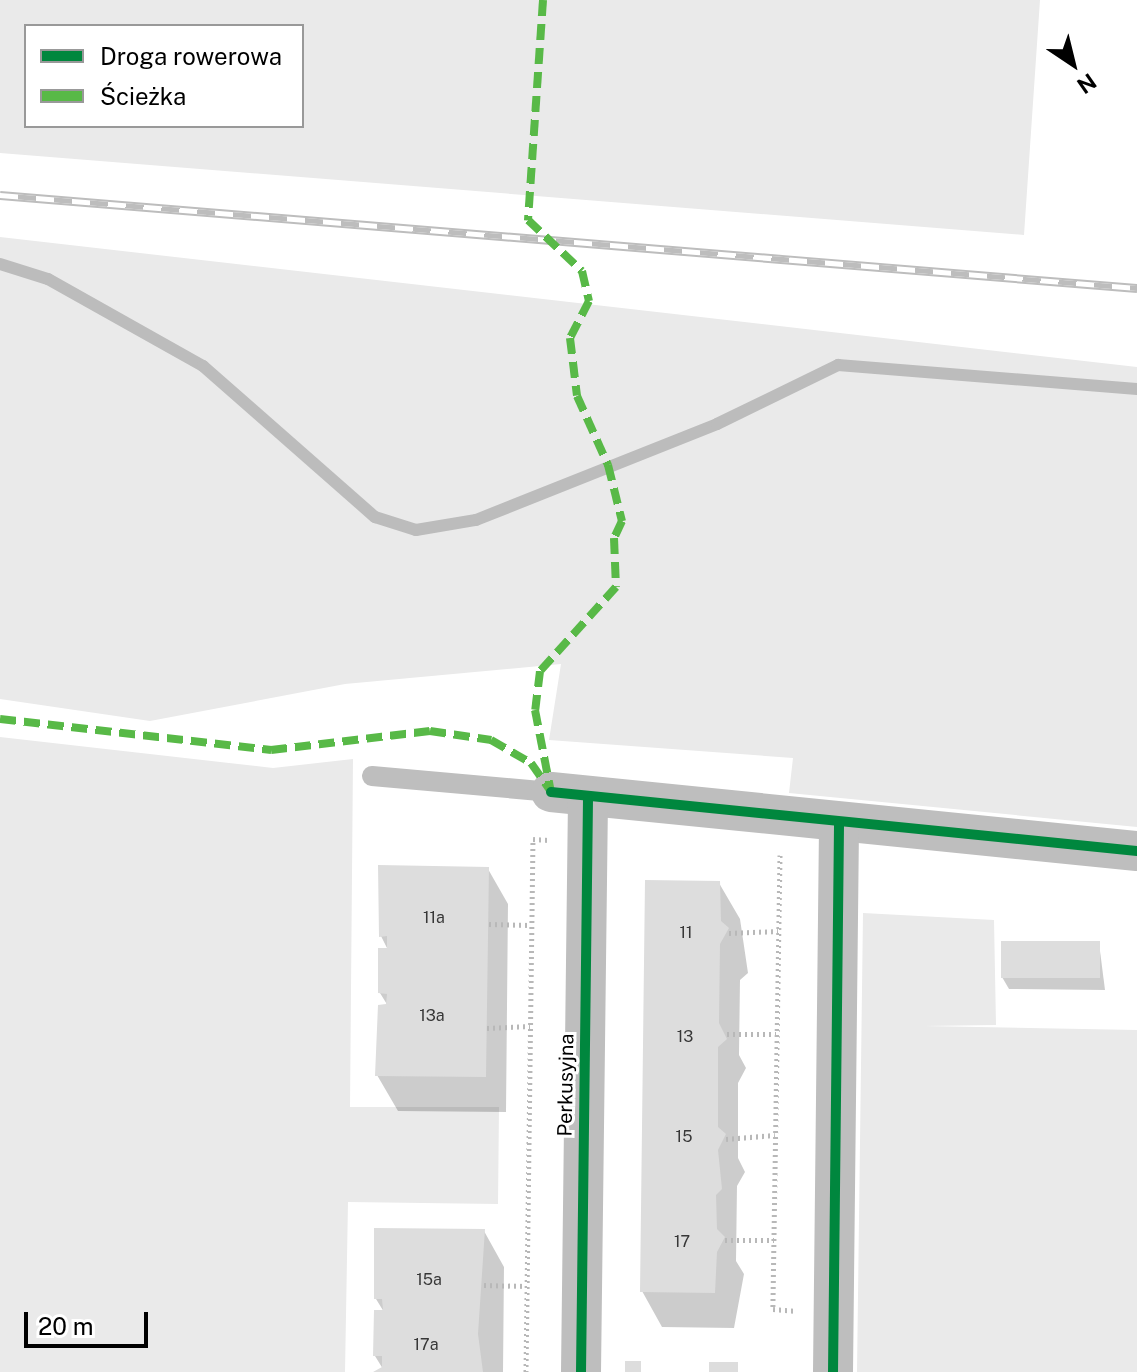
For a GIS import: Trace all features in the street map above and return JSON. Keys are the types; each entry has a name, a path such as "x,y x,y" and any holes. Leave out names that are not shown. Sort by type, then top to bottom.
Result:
{"street":[{"path":"570,795 839,825 1137,851"},
{"name":"Perkusyjna","path":"570,795 586,841 581,1372"},
{"path":"833,1372 839,825"}],"lane":[{"path":"372,776 570,795"}],"path":[{"path":"780,818 773,1309 806,1311"},
{"path":"526,1372 533,839 586,841"},
{"path":"489,924 530,925"},
{"path":"729,933 778,931"},
{"path":"487,1028 530,1026"},
{"path":"727,1034 776,1034"},
{"path":"726,1139 775,1135"},
{"path":"725,1240 774,1240"},
{"path":"484,1285 526,1286"}],"shaded area":[{"path":"0,0 1040,0 1024,235 0,153"},
{"path":"0,237 1137,367 1137,827 789,793 793,758 549,740 561,664 345,684 150,721 0,699"},
{"path":"0,737 273,768 353,759 350,1107 499,1107 498,1204 348,1202 345,1372 0,1372"},
{"path":"863,913 994,920 996,1025 924,1026 1137,1030 1137,1372 857,1372"}],"building":[{"path":"378,865 489,867 486,1077 375,1076 378,1005 386,1004 387,994 378,993 378,948 387,948 387,936 379,937"},
{"path":"645,880 720,881 721,921 729,928 720,944 719,1023 727,1039 718,1047 718,1127 726,1134 718,1150 722,1189 716,1195 717,1229 725,1237 717,1252 715,1293 640,1292"},
{"path":"1001,941 1100,941 1100,978 1001,978"},
{"path":"374,1228 485,1229 478,1334 483,1372 373,1372 382,1367 382,1356 373,1356 374,1310 383,1310 382,1299 374,1299"},
{"path":"625,1361 641,1361 641,1372 625,1372"},
{"path":"709,1362 738,1362 738,1372 709,1372"}],"waterway":[{"path":"0,264 48,279 203,366 375,517 416,530 476,520 717,424 838,365 1137,389"}],"railway":[{"path":"0,195 1137,288"}],"marked path":[{"path":"543,0 528,220 582,271 589,301 570,338 577,396 608,465 622,521 614,538 616,587 540,671 535,710 551,792"},
{"path":"0,719 271,750 430,731 491,740 531,763 549,789"}],"cycle path":[{"path":"551,792 1137,851"},
{"path":"581,1372 588,798"},
{"path":"833,1372 839,825"}]}
